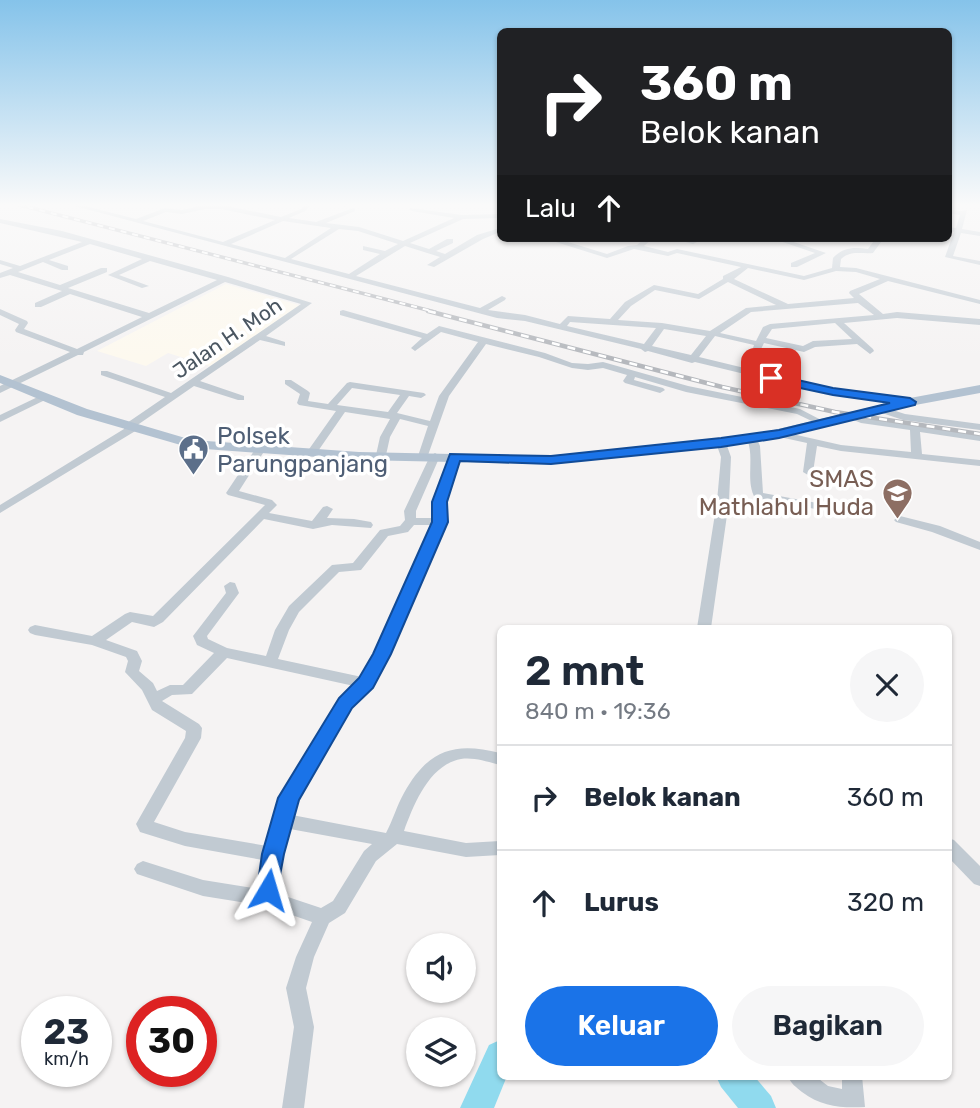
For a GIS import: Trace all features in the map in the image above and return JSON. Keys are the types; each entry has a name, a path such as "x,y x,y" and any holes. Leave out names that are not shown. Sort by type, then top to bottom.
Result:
{"main road":[{"path":"4,384 131,427 191,444 359,456 551,460 751,439 910,402 980,389"}],"street":[{"path":"0,276 50,256"},
{"path":"141,256 225,279"},
{"path":"279,256 482,310 692,360 823,390 910,402"},
{"path":"288,258 292,256"},
{"path":"351,276 381,256"},
{"path":"383,256 391,260"},
{"path":"430,265 444,256"},
{"path":"696,256 776,274 808,278 836,268"},
{"path":"794,265 818,256"},
{"path":"836,268 837,258 840,256"},
{"path":"949,256 980,263"},
{"path":"145,286 112,275 150,258"},
{"path":"41,259 65,268"},
{"path":"811,260 980,302"},
{"path":"0,262 19,268"},
{"path":"611,323 628,304 654,287 698,297 746,268"},
{"path":"60,288 104,270"},
{"path":"10,272 151,317"},
{"path":"755,291 776,274"},
{"path":"726,278 783,305"},
{"path":"888,278 853,293 876,314 980,322"},
{"path":"4,384 80,353 225,279"},
{"name":"Jalan H. Moh","path":"131,427 171,396 308,303 225,279"},
{"path":"38,305 69,291"},
{"path":"482,310 502,298"},
{"path":"692,360 715,335 749,310 860,300"},
{"path":"759,345 766,329 770,327 836,320 892,309"},
{"path":"0,312 24,323 19,330 80,353"},
{"path":"343,313 429,337"},
{"path":"858,340 876,314"},
{"path":"561,328 569,318 662,326 759,345 804,349 810,344 858,340"},
{"path":"836,320 870,351"},
{"path":"645,349 662,326"},
{"path":"415,348 439,329 542,355 555,362 594,369 603,365 686,389 800,412 820,422"},
{"path":"260,337 282,344"},
{"path":"270,663 290,614 306,596 337,568 357,567 384,533 404,529 411,521 410,511 429,456 433,424 452,382 478,352 484,340"},
{"path":"104,373 171,396"},
{"path":"633,373 628,381 664,391"},
{"path":"194,382 241,398"},
{"path":"288,382 305,393 302,403 433,424"},
{"path":"312,452 350,385 421,396"},
{"path":"381,455 393,416 406,393"},
{"path":"0,419 44,397"},
{"path":"880,409 897,416 980,427"},
{"path":"851,415 861,420 980,438"},
{"path":"3,505 131,427"},
{"path":"915,429 917,457"},
{"path":"779,434 812,443 980,463"},
{"path":"751,439 755,446 755,490 759,496 835,509 844,513"},
{"path":"704,625 725,479 726,457 721,443"},
{"path":"808,472 812,443"},
{"path":"94,641 130,617 154,622 261,515 270,503 232,494 260,450"},
{"path":"351,469 359,456"},
{"path":"266,898 273,854 289,798 345,703 366,683 382,654 440,522 440,502 455,457"},
{"path":"317,523 327,509"},
{"path":"261,515 313,525 335,524 345,520 367,525"},
{"path":"900,520 968,539 980,546"},
{"path":"411,521 440,522"},
{"path":"968,539 980,531"},
{"path":"230,586 233,593 200,636 202,642 224,652 366,683"},
{"path":"35,630 94,641 134,656 132,672 148,687 153,700 162,710 191,725 196,731 145,826 185,839 273,854"},
{"path":"153,700 170,690 187,690 224,652"},
{"path":"293,1108 304,1027 296,988 305,957 323,917 339,907 370,856 391,838 411,796 428,773 442,762 463,753 497,759"},
{"path":"284,821 466,850 497,848"},
{"path":"952,849 980,877"},
{"path":"144,869 203,888 266,898 323,917"},
{"path":"803,1080 823,1095 854,1105 852,1080"}],"shaded area":[{"path":"226,284 302,306 210,366 168,353 146,366 97,351"}],"waterway":[{"path":"477,1108 497,1063"},
{"path":"735,1080 759,1108"}],"railway":[{"path":"217,256 435,312"},
{"path":"428,311 722,387 835,412 980,434"}],"place":[{"name":"Polsek Parungpanjang","path":"194,477"},
{"name":"SMAS Mathlahul Huda","path":"897,520"}],"route":[{"path":"268,890 273,854 289,798 345,703 366,683 382,654 440,522 440,502 455,457 551,460 721,443 779,434 910,402 833,392 771,378"}]}
